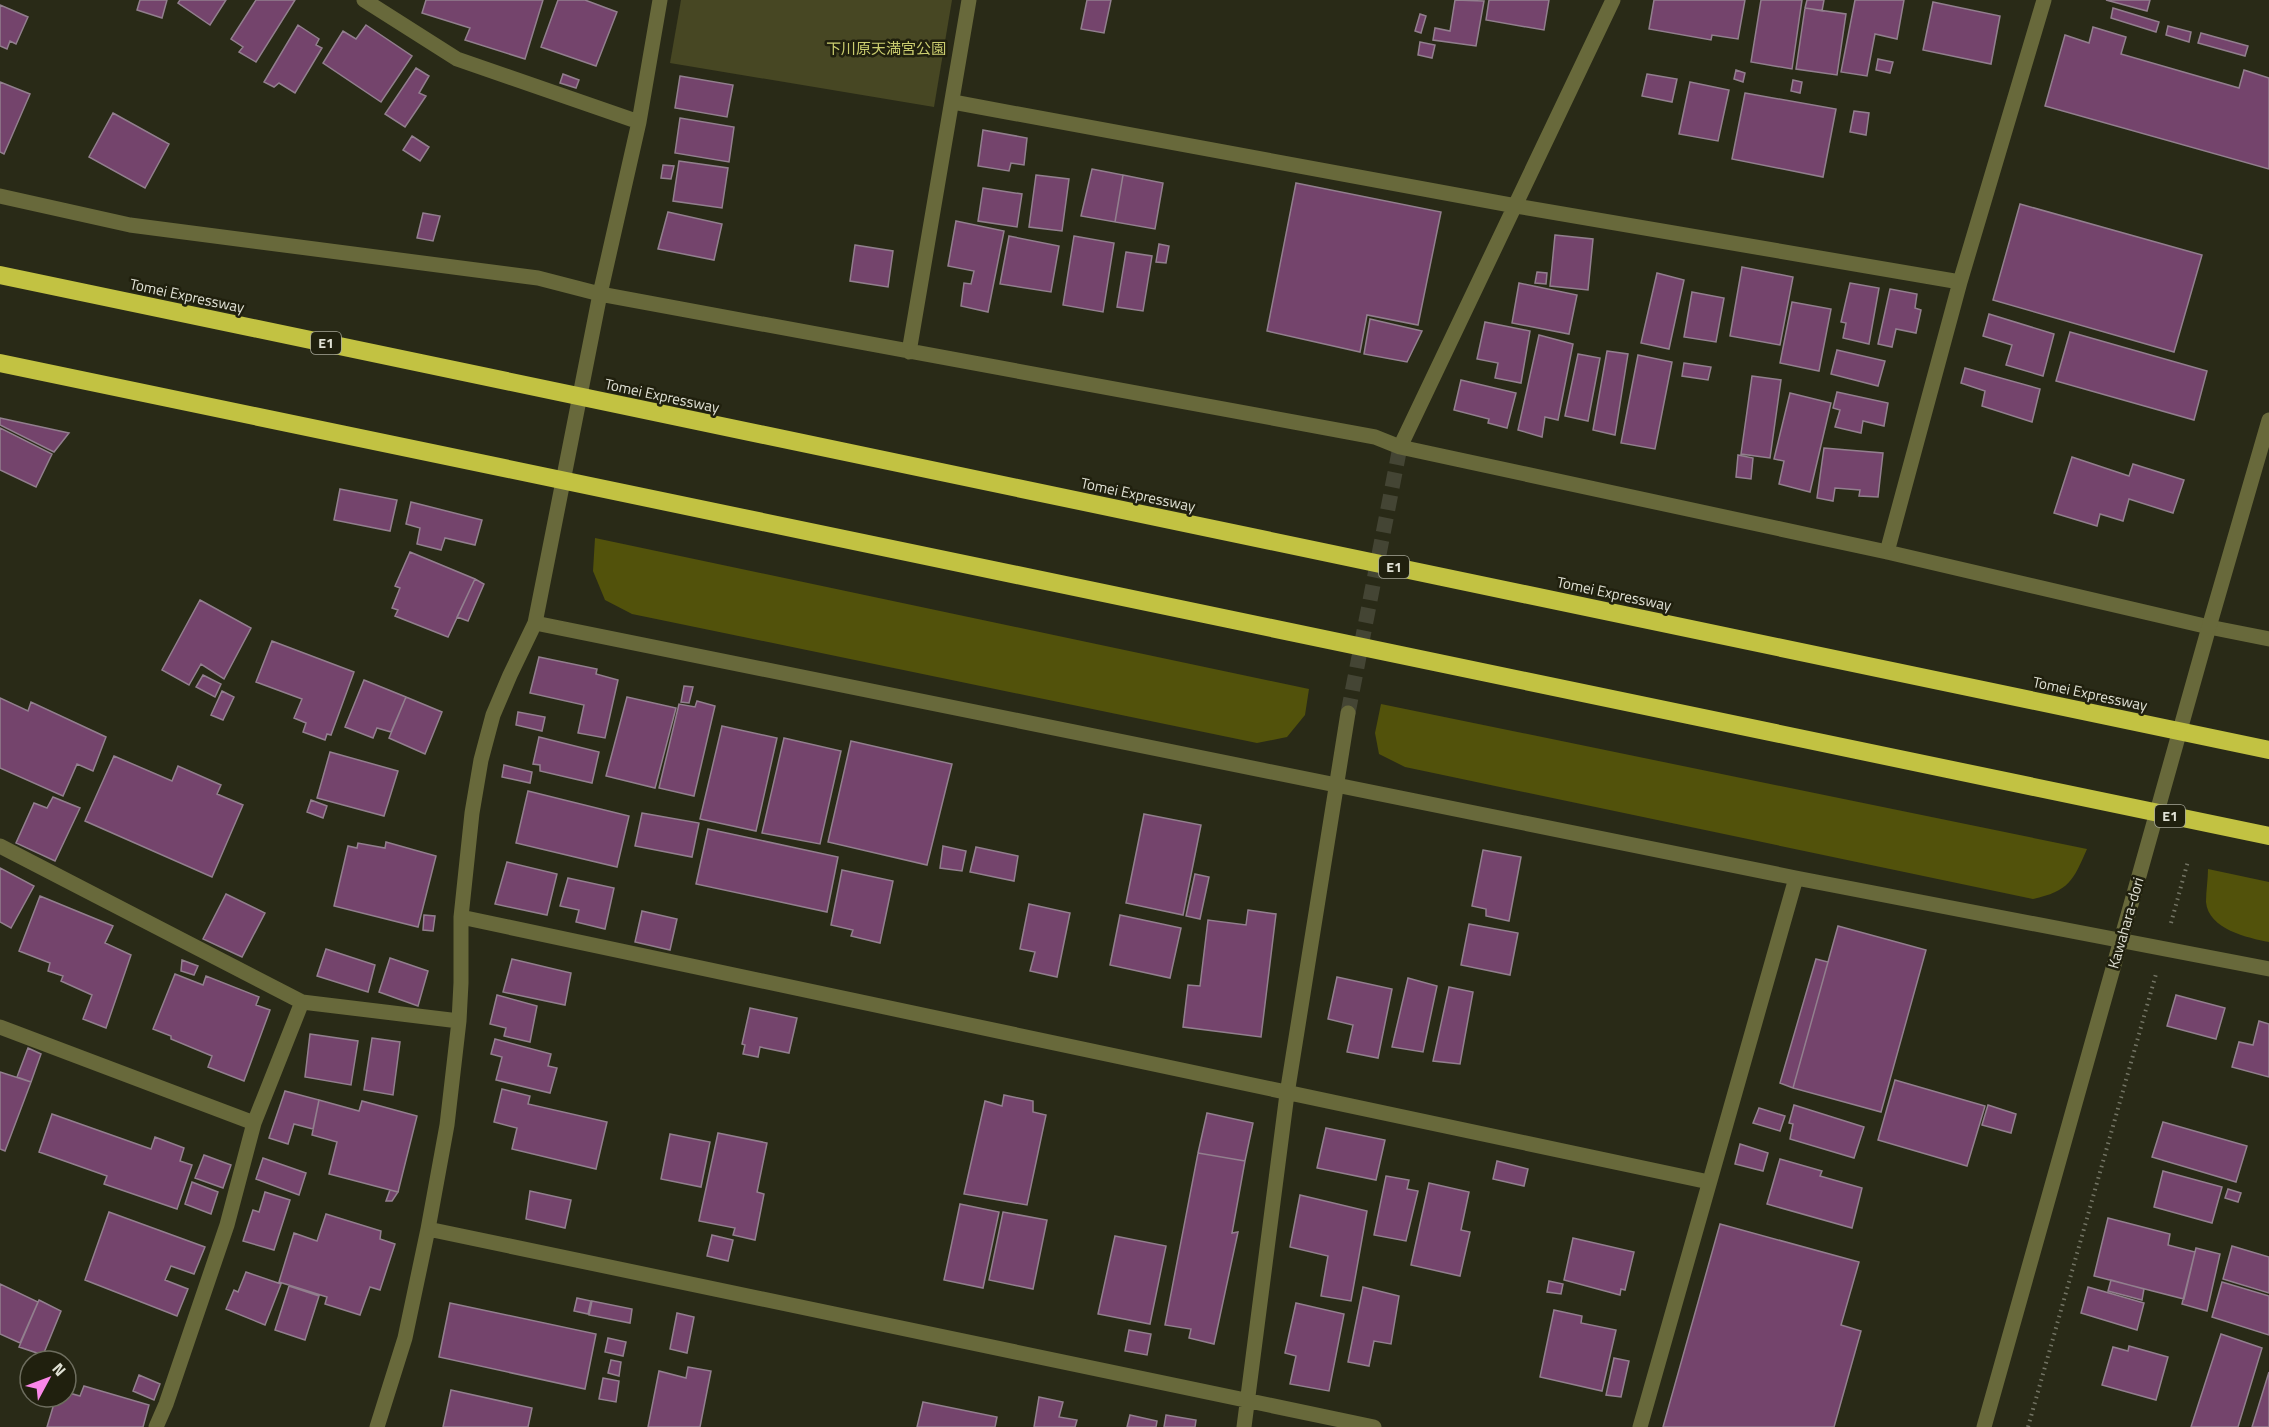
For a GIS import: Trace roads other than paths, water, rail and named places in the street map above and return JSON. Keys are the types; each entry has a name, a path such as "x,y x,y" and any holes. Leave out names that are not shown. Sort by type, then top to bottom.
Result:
{"highway":[{"name":"Tomei Expressway","path":"0,275 2269,750"},
{"name":"E1","path":"0,363 2269,836"}],"street":[{"path":"364,0 458,59 639,122"},
{"path":"377,1427 405,1338 447,1125 459,1021 461,917 472,813 481,760 494,715 535,623 600,294 639,122 660,0"},
{"path":"909,352 969,0"},
{"path":"1400,447 1613,0"},
{"path":"1887,552 1960,282 2044,0"},
{"path":"953,102 1516,206 1960,282"},
{"path":"0,196 130,225 538,278 600,294 1375,438 1400,447 1887,552 2269,639"},
{"name":"Kawahara-dori","path":"1984,1427 2269,420"},
{"path":"535,623 1796,878 2269,969"},
{"path":"1244,1427 1287,1094 1348,713"},
{"path":"0,846 302,1002 459,1021"},
{"path":"1640,1427 1796,878"},
{"path":"461,917 1709,1182"},
{"path":"156,1427 228,1225 254,1123 302,1002"},
{"path":"0,1027 254,1123"},
{"path":"428,1229 1374,1427"}],"tunnel":[{"path":"1348,713 1400,447"}],"park label":[{"name":"下川原天満宮公園","path":"886,49"}]}
